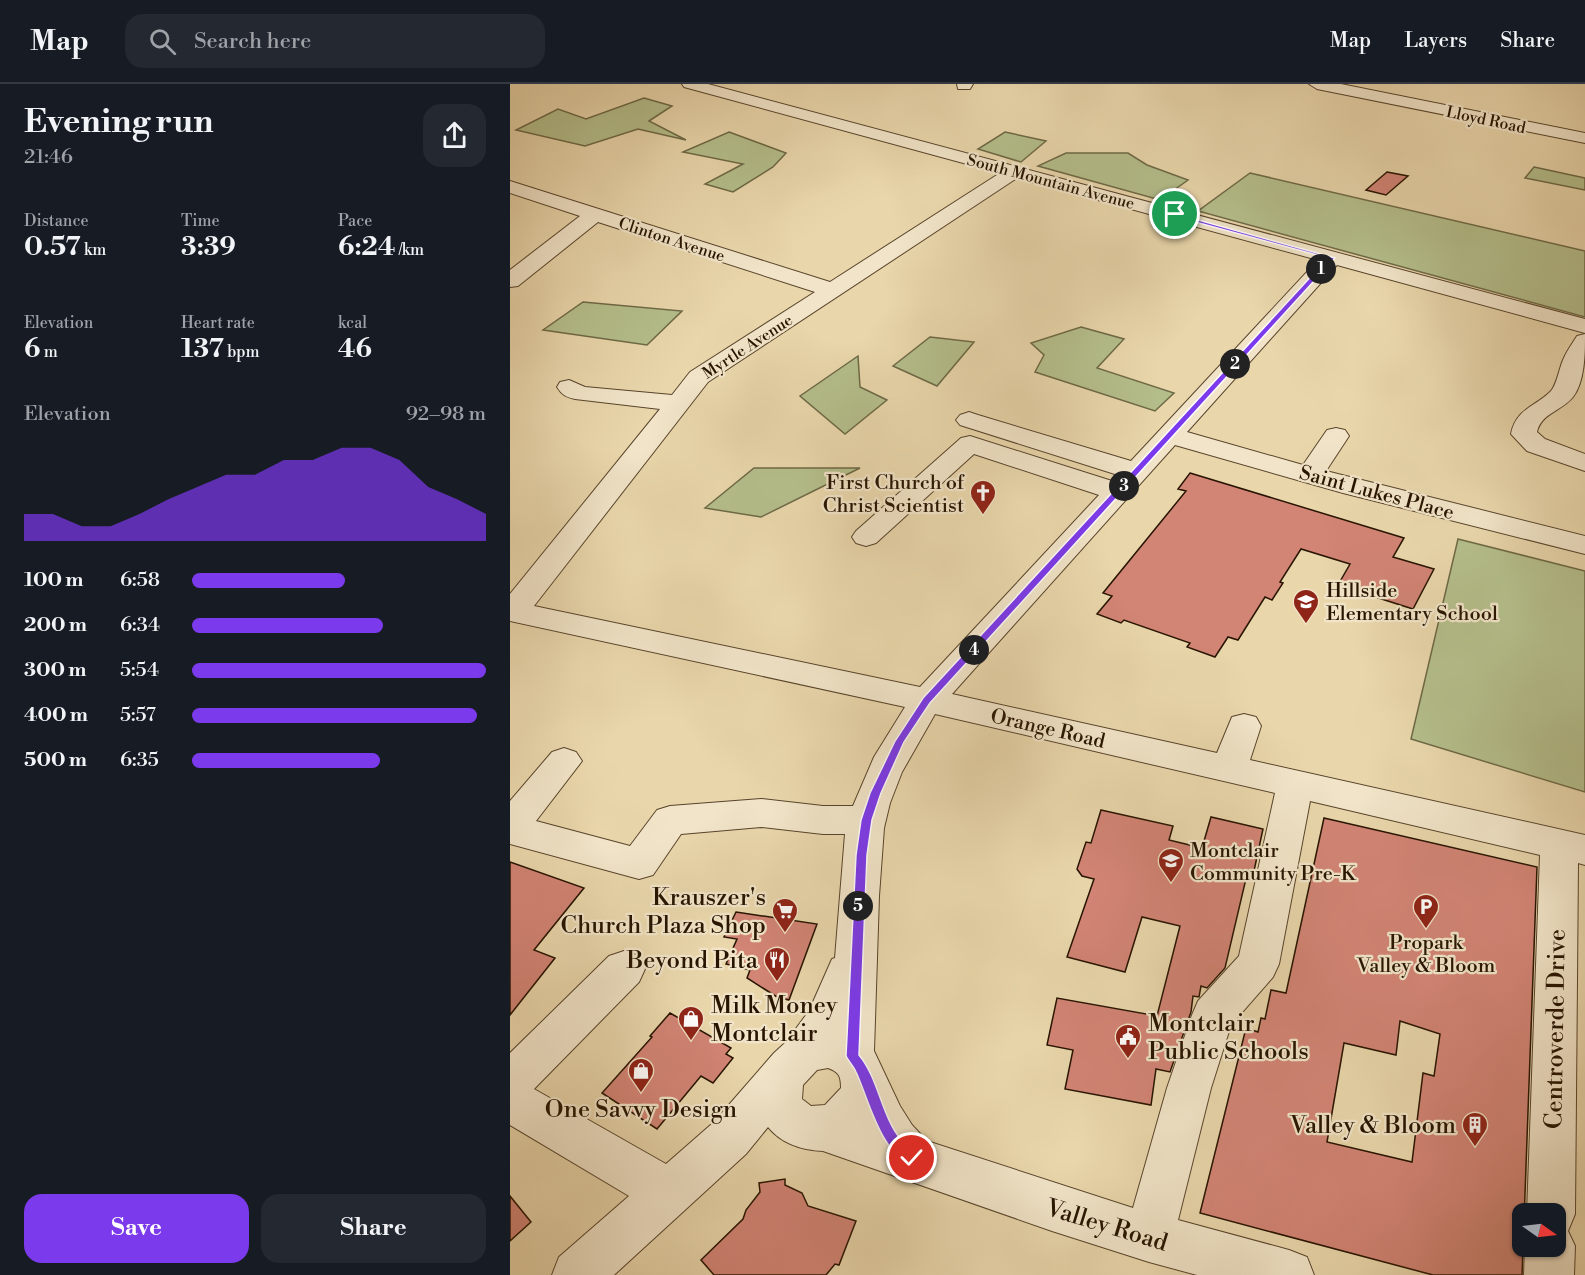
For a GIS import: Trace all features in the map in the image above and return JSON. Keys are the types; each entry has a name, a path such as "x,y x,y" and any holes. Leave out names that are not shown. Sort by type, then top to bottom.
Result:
{"street":[{"name":"South Mountain Avenue","path":"690,84 1585,326"},
{"name":"Lloyd Road","path":"1317,84 1585,138"},
{"name":"Myrtle Avenue","path":"512,611 699,377 1016,171"},
{"name":"Clinton Avenue","path":"510,187 834,291"},
{"path":"510,281 594,215"},
{"path":"730,1138 749,1129 771,1124 835,1125 858,1105 864,1092 858,1068 856,951 866,820 875,793 900,741 927,700 1332,258"},
{"path":"1585,341 1575,359 1563,394 1536,412 1525,428 1524,434 1536,445 1585,464"},
{"path":"569,387 573,391 584,394 678,403"},
{"path":"969,420 1138,472"},
{"name":"Saint Lukes Place","path":"1171,436 1310,475 1585,546"},
{"path":"1310,475 1336,436"},
{"path":"866,537 970,444 1119,492"},
{"name":"Orange Road","path":"512,611 927,700 1572,847"},
{"path":"1229,769 1244,726"},
{"path":"564,761 510,828 639,864 670,820 761,813 823,820 866,820"},
{"path":"1149,1238 1189,1088 1213,1015 1258,964 1295,784"},
{"name":"Centroverde Drive","path":"1552,1203 1572,847"},
{"path":"577,1275 730,1138 825,1024 856,951"},
{"path":"510,1083 624,969"},
{"path":"807,1125 784,1113 779,1101 779,1089 792,1065 815,1050 828,1048 842,1051 858,1068"},
{"name":"Valley Road","path":"858,1068 897,1146 912,1158 1065,1213 1289,1275"},
{"path":"510,1100 668,1192"},
{"name":"Valley Road","path":"807,1125 928,1164"},
{"path":"1549,1275 1550,1257"}],"green space":[{"path":"644,98 672,106 649,121 686,140 638,129 585,146 516,130 558,109 586,119"},
{"path":"729,132 786,153 773,167 733,192 705,184 743,164 683,152"},
{"path":"1005,132 1046,141 1021,162 978,149"},
{"path":"1066,153 1128,153 1147,165 1188,180 1160,200 1038,166"},
{"path":"1534,167 1585,178 1585,190 1525,178"},
{"path":"1250,173 1585,251 1585,317 1198,211"},
{"path":"583,302 682,311 647,345 543,330"},
{"path":"1081,327 1124,339 1097,368 1174,393 1155,411 1035,372 1044,355 1031,343"},
{"path":"930,337 974,342 937,386 893,366"},
{"path":"858,356 860,387 887,400 845,434 800,396"},
{"path":"754,468 860,468 761,517 705,508"},
{"path":"1458,539 1585,571 1585,792 1411,739"}],"building":[{"path":"1387,172 1408,176 1386,195 1366,190"},
{"path":"1190,473 1404,538 1393,557 1434,569 1413,609 1338,585 1350,564 1301,549 1280,582 1283,583 1272,600 1265,597 1238,640 1228,637 1215,657 1187,647 1190,643 1124,620 1121,623 1097,614 1112,596 1103,593 1186,491 1178,489"},
{"path":"1101,810 1173,826 1169,840 1202,848 1211,817 1263,829 1254,871 1248,870 1225,968 1207,988 1201,986 1199,997 1193,996 1191,1012 1170,1072 1156,1069 1151,1105 1065,1089 1073,1050 1047,1045 1057,998 1157,1016 1180,926 1142,917 1125,972 1067,957 1094,879 1082,876 1077,869 1086,842 1091,843"},
{"path":"1324,818 1537,867 1525,1203 1512,1203 1512,1257 1523,1257 1522,1275 1433,1275 1200,1213 1246,1028 1258,1032 1261,1018 1265,1019 1271,990 1286,993","holes":["1400,1021 1440,1034 1434,1076 1423,1073 1412,1162 1327,1142 1344,1043 1396,1055"]},
{"path":"510,862 584,888 534,950 555,958 510,1015"},
{"path":"736,912 817,924 789,1000 777,997 747,978 750,970 726,964 737,939 724,937"},
{"path":"670,1013 731,1048 726,1054 733,1058 713,1083 701,1076 657,1129 602,1093 652,1037 650,1036"},
{"path":"785,1179 785,1185 802,1193 808,1206 856,1221 839,1265 835,1264 826,1275 714,1275 701,1260 743,1219 746,1210 760,1192 759,1183"},
{"path":"510,1196 531,1222 510,1241"}],"place":[{"name":"First Church of Christ Scientist","path":"983,516"},
{"name":"Hillside Elementary School","path":"1306,625"},
{"name":"Montclair Community Pre-K","path":"1171,884"},
{"name":"Propark Valley & Bloom","path":"1426,930"},
{"name":"Krauszer's Church Plaza Shop","path":"785,934"},
{"name":"Beyond Pita","path":"777,983"},
{"name":"Milk Money Montclair","path":"691,1042"},
{"name":"Montclair Public Schools","path":"1128,1060"},
{"name":"One Savvy Design","path":"641,1094"},
{"name":"Valley & Bloom","path":"1475,1148"}],"route":[{"path":"912,1158 897,1146 880,1115 860,1066 852,1056 862,855 866,820 875,793 900,741 927,700 1332,258 1175,214"}]}
